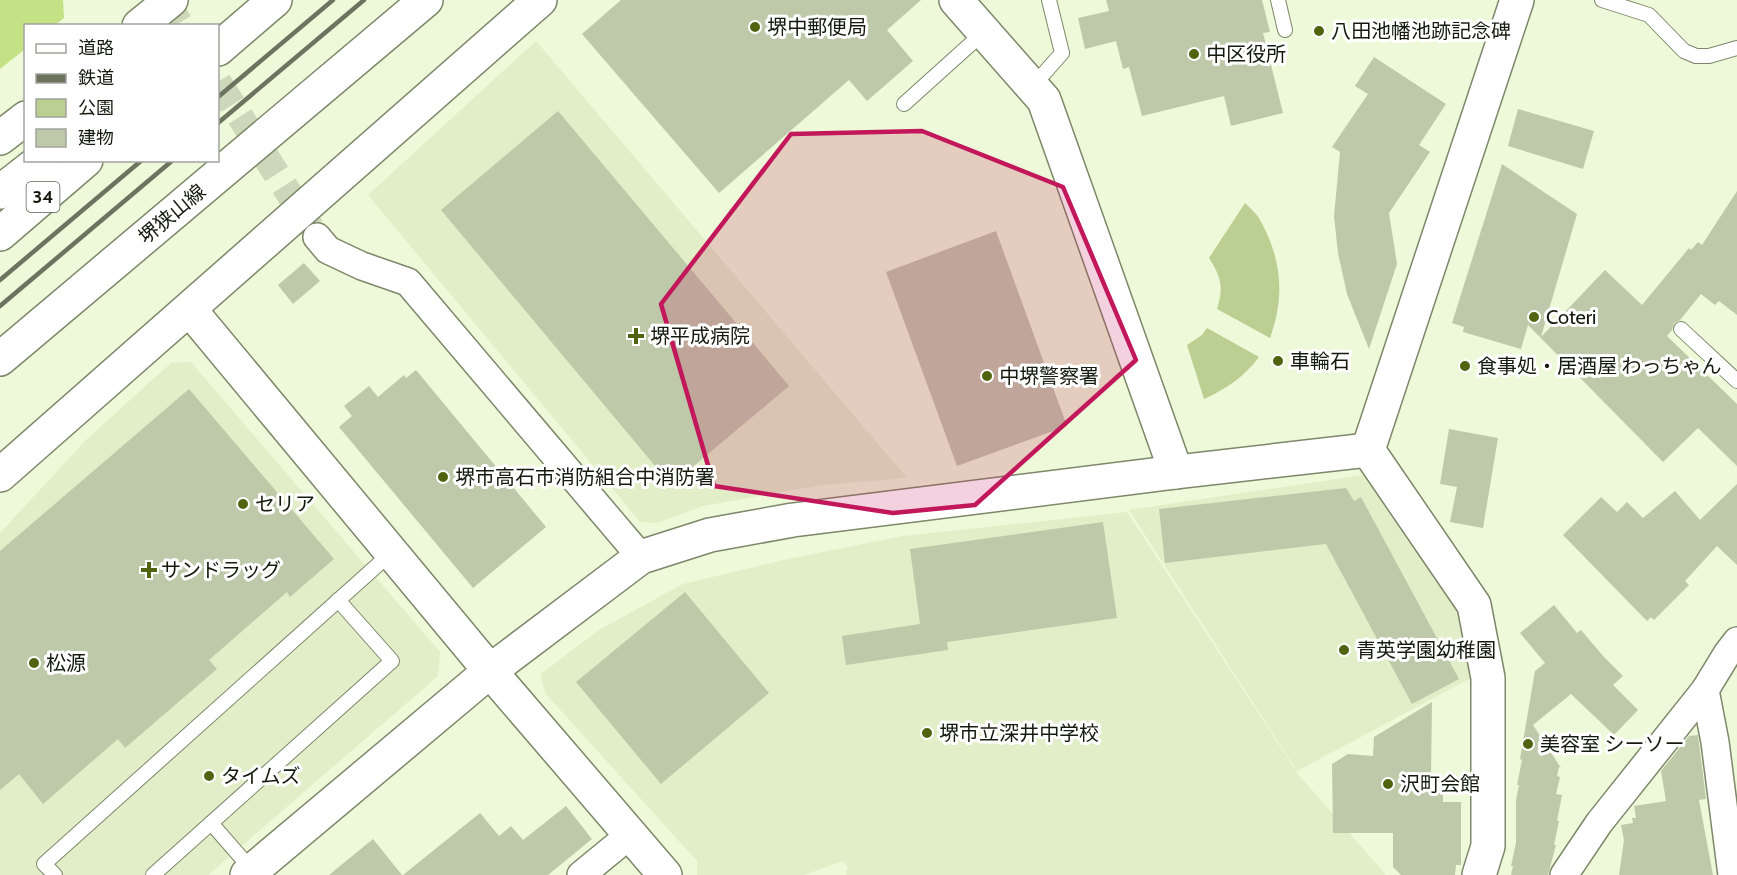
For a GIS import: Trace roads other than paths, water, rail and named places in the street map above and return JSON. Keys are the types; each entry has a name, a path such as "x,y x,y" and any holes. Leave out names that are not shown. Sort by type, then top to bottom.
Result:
{"street":[{"path":"141,24 171,0"},
{"path":"219,32 265,0"},
{"path":"219,48 275,0"},
{"name":"堺狭山線","path":"0,359 426,0"},
{"path":"0,475 540,0"},
{"path":"956,0 1044,100 1176,472"},
{"path":"1368,450 1517,0"},
{"path":"0,138 24,120"},
{"path":"0,192 38,162"},
{"name":"34","path":"0,234 84,162"},
{"path":"317,237 328,250 362,266 408,282 641,557"},
{"path":"190,310 490,671 665,875"},
{"path":"250,873 490,671 641,557 710,535 793,520 1368,450"},
{"path":"1368,450 1474,605 1488,678 1488,846 1479,875"},
{"path":"1564,875 1599,822 1705,690 1737,641"},
{"path":"1705,690 1726,740 1732,875"},
{"path":"581,875 631,834"}],"lane":[{"path":"1032,87 1062,53 1049,0"},
{"path":"1278,0 1285,30"},
{"path":"1602,0 1649,15 1684,51 1696,57 1709,56 1737,48"},
{"path":"904,104 984,32"},
{"path":"1681,329 1737,381"},
{"path":"55,875 44,864 392,552"},
{"path":"153,875 392,661 338,600"},
{"path":"211,823 250,873"}],"tunnel":[{"path":"165,0 180,24"},
{"path":"219,84 311,228"}],"railway":[{"path":"219,96 333,0"},
{"path":"219,122 364,0"},
{"path":"0,280 140,162"},
{"path":"0,306 171,162"}],"place":[{"name":"堺中郵便局","path":"755,27"},
{"name":"八田池幡池跡記念碑","path":"1319,31"},
{"name":"中区役所","path":"1194,54"},
{"name":"Coteri","path":"1534,317"},
{"name":"堺平成病院","path":"636,336"},
{"name":"車輪石","path":"1278,361"},
{"name":"食事処・居酒屋 わっちゃん","path":"1465,366"},
{"name":"中堺警察署","path":"987,376"},
{"name":"堺市高石市消防組合中消防署","path":"443,477"},
{"name":"セリア","path":"243,504"},
{"name":"サンドラッグ","path":"149,570"},
{"name":"青英学園幼稚園","path":"1344,650"},
{"name":"松源","path":"34,663"},
{"name":"堺市立深井中学校","path":"927,733"},
{"name":"美容室 シーソー","path":"1528,744"},
{"name":"タイムズ","path":"209,776"},
{"name":"沢町会館","path":"1388,784"}]}
